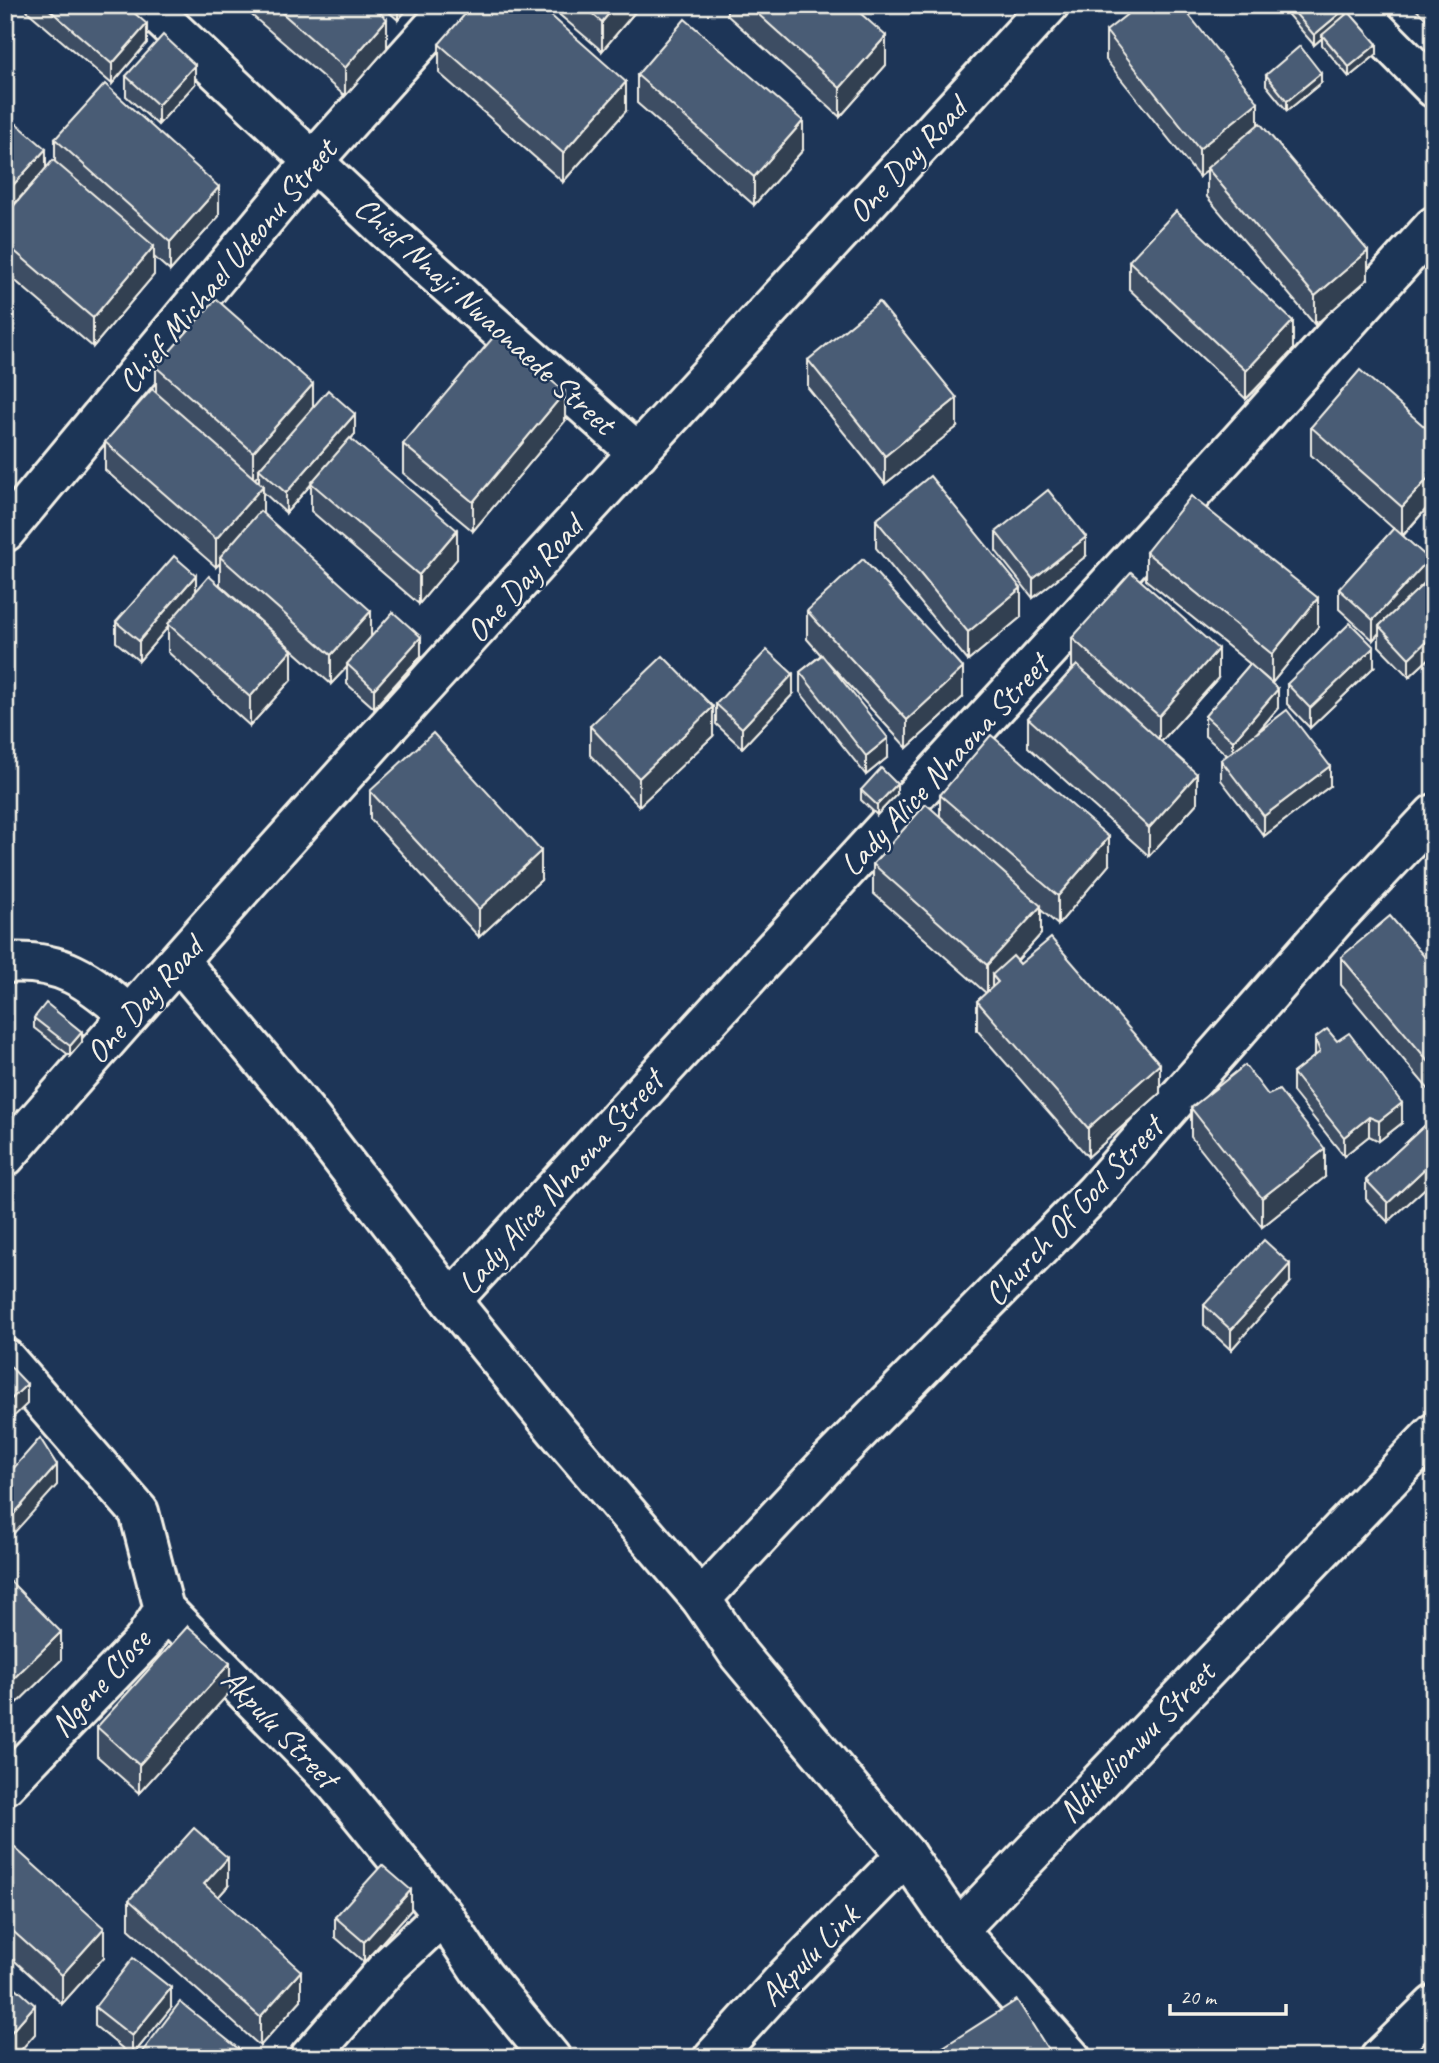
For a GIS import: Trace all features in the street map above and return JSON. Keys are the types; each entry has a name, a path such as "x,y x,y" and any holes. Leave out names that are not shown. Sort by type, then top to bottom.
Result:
{"street":[{"name":"Chief Nnaji Nwaonaede Street","path":"147,5 385,229 638,453"},
{"name":"Chief Michael Udeonu Street","path":"5,532 314,160 453,5"},
{"name":"One Day Road","path":"5,1157 129,1015 638,453 1049,5"},
{"path":"1352,5 1434,88"},
{"name":"Lady Alice Nnaona Street","path":"451,1301 1434,226"},
{"name":"Church Of God Street","path":"701,1599 829,1462 1095,1192 1339,915 1434,814"},
{"path":"5,963 31,961 69,970 129,1015"},
{"path":"179,961 305,1111 451,1301 701,1599 739,1655 906,1855 958,1930 1071,2058"},
{"path":"5,1357 139,1512 164,1609"},
{"name":"Ndikelionwu Street","path":"958,1930 1434,1433"},
{"name":"Ngene Close","path":"5,1785 143,1642 164,1609"},
{"name":"Akpulu Street","path":"164,1609 336,1784 443,1915 482,1974 551,2058"},
{"name":"Akpulu Link","path":"713,2058 787,1976 906,1855"},
{"path":"309,2058 389,1966 443,1915"},
{"path":"1380,2058 1434,2006"}],"building":[{"path":"44,5 125,5 147,24 112,64"},
{"path":"273,5 371,5 387,19 345,68"},
{"path":"473,5 539,5 626,82 563,153 439,44"},
{"path":"582,5 616,5 602,22"},
{"path":"748,5 851,5 886,36 840,88"},
{"path":"1139,5 1181,5 1258,102 1199,149 1106,31"},
{"path":"1288,5 1342,5 1345,9 1314,35"},
{"path":"1349,12 1377,44 1349,67 1322,35"},
{"path":"685,19 803,121 754,177 637,75"},
{"path":"163,35 195,65 158,105 126,76"},
{"path":"1300,46 1321,73 1287,101 1266,75"},
{"path":"105,84 219,187 170,242 55,139"},
{"path":"1260,123 1368,251 1315,296 1207,168"},
{"path":"17,124 46,149 5,194 5,137"},
{"path":"53,160 154,246 93,318 5,243 5,216"},
{"path":"1176,211 1293,321 1246,371 1129,261"},
{"path":"216,299 313,384 253,452 156,367"},
{"path":"879,302 957,398 885,456 808,360"},
{"path":"496,334 565,392 473,502 403,444"},
{"path":"1360,370 1434,435 1434,472 1402,507 1311,427"},
{"path":"152,389 263,486 216,539 105,442"},
{"path":"328,390 355,414 286,493 259,469"},
{"path":"350,438 457,530 419,575 311,483"},
{"path":"930,476 1021,588 968,632 876,520"},
{"path":"1048,490 1086,537 1033,579 996,532"},
{"path":"1191,496 1318,598 1272,654 1146,552"},
{"path":"260,511 371,611 331,655 220,557"},
{"path":"1394,528 1429,559 1373,620 1339,589"},
{"path":"174,556 196,575 139,641 116,622"},
{"path":"863,559 963,668 907,720 807,611"},
{"path":"1131,572 1218,649 1159,716 1072,638"},
{"path":"1434,574 1434,634 1409,658 1379,626"},
{"path":"209,576 292,650 250,697 168,624"},
{"path":"393,612 421,637 374,689 347,664"},
{"path":"1350,623 1374,647 1310,708 1287,684"},
{"path":"767,650 793,674 742,728 716,704"},
{"path":"822,655 888,738 866,756 800,672"},
{"path":"663,656 713,707 639,778 590,726"},
{"path":"1250,664 1278,689 1233,741 1205,716"},
{"path":"1077,665 1197,774 1149,828 1028,718"},
{"path":"1287,710 1330,766 1264,816 1221,760"},
{"path":"433,733 541,851 479,909 370,791"},
{"path":"991,735 1109,837 1058,896 940,795"},
{"path":"881,768 897,784 877,805 861,790"},
{"path":"926,804 1041,906 987,965 873,864"},
{"path":"1390,916 1434,968 1434,1068 1341,957"},
{"path":"1051,938 1160,1064 1088,1128 977,1001 998,982 992,975 1013,956 1020,964"},
{"path":"46,1003 82,1032 70,1046 34,1018"},
{"path":"1327,1029 1337,1041 1349,1033 1402,1103 1379,1121 1369,1117 1344,1137 1293,1073 1320,1052 1315,1038"},
{"path":"1245,1065 1268,1095 1279,1090 1325,1149 1262,1198 1191,1108"},
{"path":"1434,1117 1434,1160 1388,1203 1366,1180"},
{"path":"1264,1240 1290,1264 1231,1330 1204,1305"},
{"path":"5,1361 27,1384 5,1405"},
{"path":"40,1438 57,1465 5,1524 5,1478"},
{"path":"5,1576 61,1632 12,1680 5,1673"},
{"path":"188,1626 230,1663 139,1765 97,1727"},
{"path":"194,1828 228,1858 204,1884 301,1971 260,2017 129,1900"},
{"path":"5,1839 104,1928 62,1975 5,1924"},
{"path":"382,1865 411,1890 364,1942 335,1917"},
{"path":"133,1958 171,1988 132,2036 95,2007"},
{"path":"5,1978 35,2005 5,2039"},
{"path":"1017,2000 1051,2054 1045,2058 930,2058 929,2056"},
{"path":"180,2002 245,2054 242,2058 149,2058 142,2052"}]}
